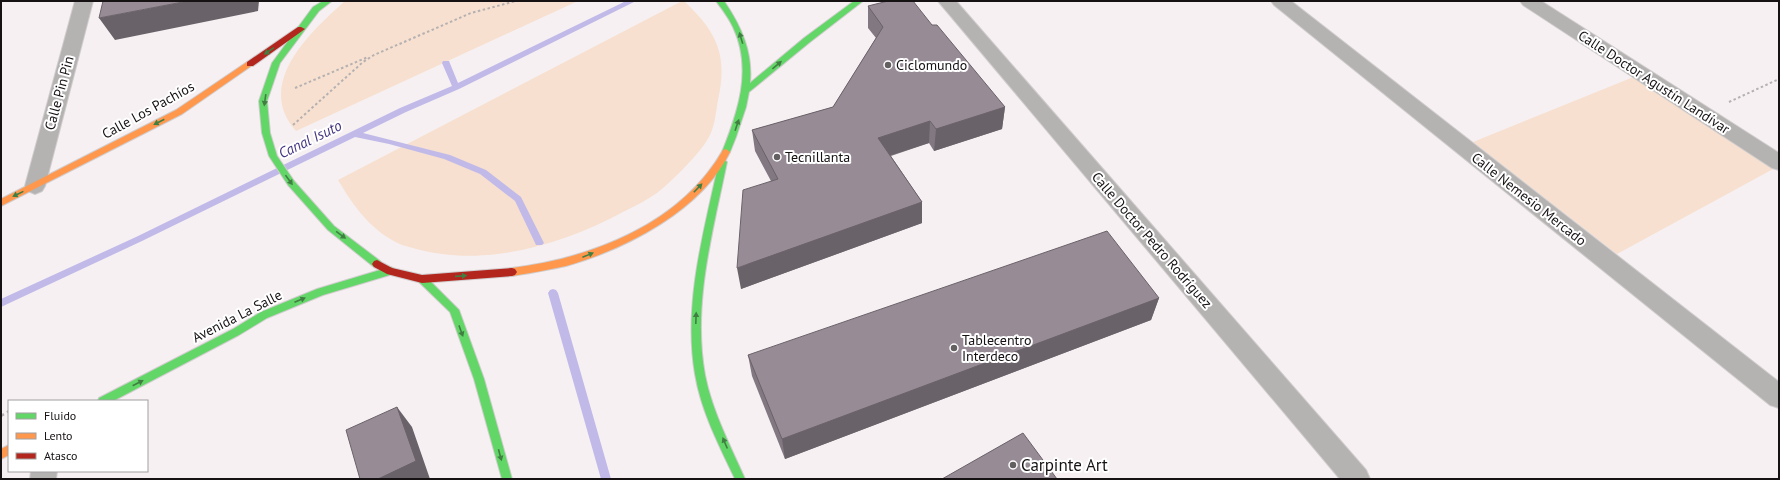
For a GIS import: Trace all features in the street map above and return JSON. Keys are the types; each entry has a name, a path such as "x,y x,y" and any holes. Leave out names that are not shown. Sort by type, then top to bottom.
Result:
{"main road":[{"path":"328,1 319,5 276,63 263,101 266,133 273,156 290,183 332,228 374,262 390,271 422,279 524,271 579,259 628,238 668,215 699,189 723,159"},
{"path":"720,1 738,29 747,58 747,90 737,126 723,159 697,298 697,347 707,403 740,479"},
{"path":"747,90 807,40 859,1"},
{"name":"Calle Los Pachíos","path":"1,202 178,112 301,29"},
{"name":"Avenida La Salle","path":"106,400 236,332 264,315 320,292 390,271"},
{"path":"422,279 454,310 479,379 507,479"}],"street":[{"name":"Calle Pin Pin","path":"34,186 84,1"},
{"name":"Calle Doctor Pedro Rodríguez","path":"946,1 1357,479"},
{"name":"Calle Nemesio Mercado","path":"1280,1 1779,397"},
{"name":"Calle Doctor Agustín Landívar","path":"1528,1 1779,163"}],"path":[{"path":"263,101 471,13 516,1"},
{"path":"266,133 288,129 363,62 374,55"},
{"path":"1703,114 1779,79"}],"shaded area":[{"path":"345,1 578,1 296,131 285,113 281,95 284,77 292,60 303,43"},
{"path":"684,1 705,23 717,45 720,57 722,70 721,84 712,131 705,144 686,166 657,193 600,224 551,243 524,249 498,254 472,256 446,255 420,250 391,240 373,226 357,209 338,180"},
{"path":"1636,76 1775,168 1617,254 1473,142"}],"building":[{"path":"103,1 188,1 99,18"},
{"path":"888,1 913,1 932,25 937,25 1005,107 936,129 930,121 878,138 922,202 737,268 743,190 778,179 752,130 833,107 883,27 868,6"},
{"name":"Tablecentro Interdeco","path":"1107,231 1159,298 782,439 748,355"},
{"path":"397,407 416,461 378,479 360,479 346,430"},
{"path":"1023,433 1057,479 942,479"}],"waterway":[{"name":"Canal Isuto","path":"456,87 632,1"},
{"path":"446,63 456,87"},
{"name":"Canal Isuto","path":"1,303 139,239 403,110 456,87"},
{"path":"356,134 389,141 447,157 483,172 518,199 539,243"},
{"path":"553,293 606,479"}],"traffic: fast":[{"path":"328,1 316,9 276,63 263,101 266,133 273,156 291,183 331,228 377,264"},
{"path":"720,1 738,30 744,46 747,62 746,92 738,121 726,152"},
{"path":"747,90 807,40 859,1"},
{"path":"723,162 706,241 698,294 697,348 700,374 707,401 717,428 740,479"},
{"path":"105,400 236,332 264,315 320,292 390,271"},
{"path":"422,279 454,310 479,379 507,479"}],"traffic: slow":[{"path":"1,203 179,112 250,64"},
{"path":"512,272 566,262 594,253 621,242 647,228 671,213 692,195 711,175 726,152"},
{"path":"1,454 8,450"}],"traffic: jam":[{"path":"250,64 301,29"},
{"path":"377,264 390,271 422,279 512,272"}],"place":[{"name":"Ciclomundo","path":"888,65"},
{"name":"Tecnillanta","path":"777,157"},
{"name":"Tablecentro Interdeco","path":"954,348"},
{"name":"Carpinte Art","path":"1013,465"}]}
